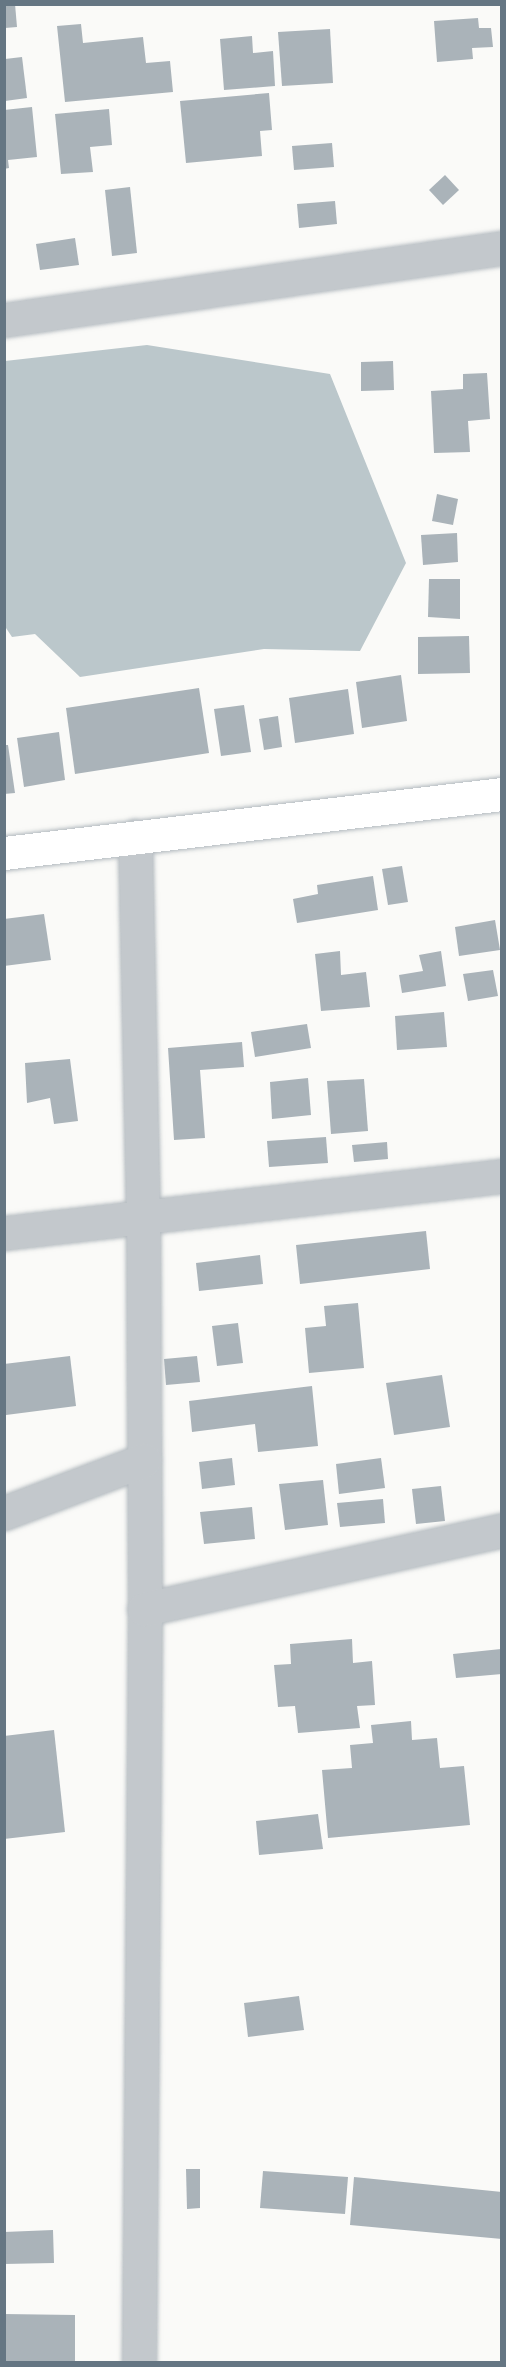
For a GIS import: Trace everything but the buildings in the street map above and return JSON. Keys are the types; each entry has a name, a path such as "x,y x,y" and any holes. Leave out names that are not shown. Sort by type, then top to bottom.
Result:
{"main road":[{"path":"4,853 501,794"}],"street":[{"path":"4,320 501,248"},
{"path":"135,836 143,1216 144,1460 140,2362"},
{"path":"4,1233 501,1176"},
{"path":"4,1513 144,1460"},
{"path":"144,1609 501,1530"}],"shaded area":[{"path":"147,345 330,374 406,563 360,651 264,649 80,677 35,634 12,637 4,625 5,361"}]}
